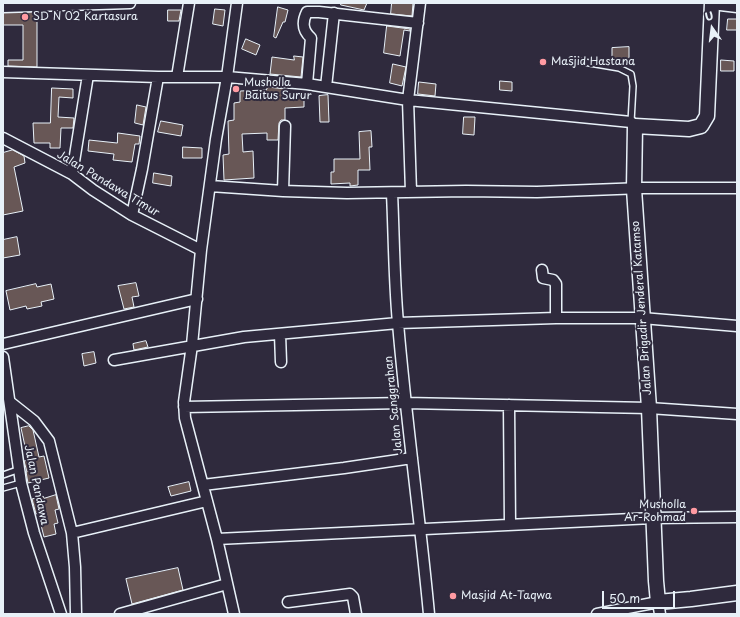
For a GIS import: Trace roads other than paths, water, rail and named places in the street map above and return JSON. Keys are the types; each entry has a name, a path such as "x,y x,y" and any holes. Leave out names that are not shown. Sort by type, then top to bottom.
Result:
{"main road":[{"path":"633,124 688,129 701,126 705,122 707,116 712,4"},
{"name":"Jalan Brigadir Jenderal Katamso","path":"633,124 634,189 649,408 653,518 659,608"},
{"path":"659,608 690,599 737,593"}],"street":[{"path":"3,7 130,3"},
{"path":"177,77 189,3"},
{"path":"234,614 217,539 187,425 184,407 197,299 201,250 237,3"},
{"path":"411,192 408,100 420,3"},
{"path":"712,4 737,7"},
{"path":"307,84 311,38 303,29 307,12 334,13 418,23"},
{"path":"326,87 334,13"},
{"path":"3,72 158,77 226,77 307,84 408,100 633,124"},
{"path":"72,174 88,75"},
{"path":"132,215 142,170 158,77"},
{"path":"283,191 285,126"},
{"name":"Jalan Pandawa Timur","path":"3,138 72,174 93,190 132,215 201,250"},
{"path":"210,186 283,191 347,193 537,192 737,188"},
{"name":"Jalan Sanggrahan","path":"392,193 394,268 405,403 430,614"},
{"path":"542,270 543,278 553,280 556,284 556,318"},
{"path":"3,344 197,299"},
{"path":"114,360 244,337 398,323 556,318 642,318 737,326"},
{"path":"280,334 281,362"},
{"name":"Jalan Pandawa","path":"3,357 7,395 21,483 34,533 62,614"},
{"path":"7,395 34,421 49,441 72,534 75,567 76,614"},
{"path":"184,407 405,403 649,408 737,414"},
{"path":"509,405 510,525"},
{"path":"203,485 412,458"},
{"path":"72,534 207,501"},
{"path":"217,539 653,518 737,517"},
{"path":"120,614 227,584"},
{"path":"288,602 350,594 353,597 356,614"},
{"path":"597,614 659,608"}],"lane":[{"path":"572,60 619,68 631,74 633,86 633,124"},
{"path":"3,475 20,470"},
{"path":"3,488 21,483"}],"place":[{"name":"SD N 02 Kartasura","path":"25,17"},
{"name":"Masjid Hastana","path":"543,62"},
{"name":"Musholla Baitus Surur","path":"236,89"},
{"name":"Musholla Ar-Rohmad","path":"694,511"},
{"name":"Masjid At-Taqwa","path":"453,596"}]}
